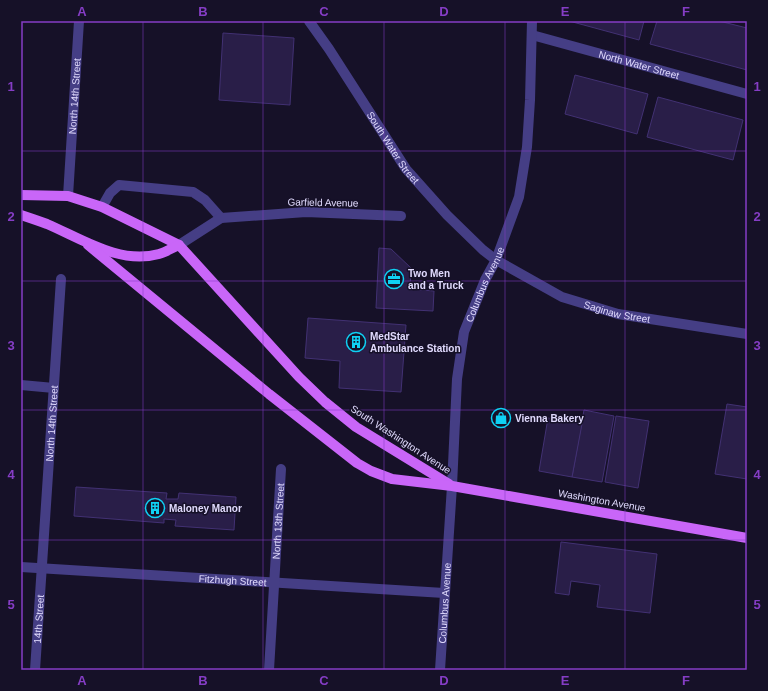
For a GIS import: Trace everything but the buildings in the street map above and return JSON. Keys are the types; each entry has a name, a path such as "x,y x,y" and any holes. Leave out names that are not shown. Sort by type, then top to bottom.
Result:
{"main road":[{"path":"21,195 68,196 102,207 179,245"},
{"path":"21,215 47,224 88,245 122,255 140,257 160,254 179,245"},
{"name":"South Washington Avenue","path":"88,245 269,394 357,463 371,471 392,479 452,486"},
{"name":"South Washington Avenue","path":"179,245 299,377 325,402 356,427 452,486"},
{"name":"Washington Avenue","path":"452,486 747,538"}],"street":[{"name":"North 14th Street","path":"68,196 79,21"},
{"name":"South Water Street","path":"309,21 329,49 406,169 447,215 483,250 496,260"},
{"name":"Columbus Avenue","path":"440,670 452,486 457,379 464,332 485,280 496,260 519,197 527,147 532,21"},
{"name":"North Water Street","path":"532,36 747,94"},
{"path":"102,207 110,193 119,185 172,189 193,192 205,200 221,218"},
{"name":"Garfield Avenue","path":"179,245 221,218 306,212 401,216"},
{"name":"Saginaw Street","path":"496,260 562,297 618,314 747,334"},
{"name":"North 14th Street","path":"41,568 61,279"},
{"path":"21,386 54,388"},
{"name":"North 13th Street","path":"269,670 281,469"},
{"name":"Fitzhugh Street","path":"21,567 444,593"},
{"name":"14th Street","path":"35,670 41,568"}],"place":[{"name":"Two Men and a Truck","path":"394,279"},
{"name":"MedStar Ambulance Station","path":"356,342"},
{"name":"Vienna Bakery","path":"501,418"},
{"name":"Maloney Manor","path":"155,508"}]}
